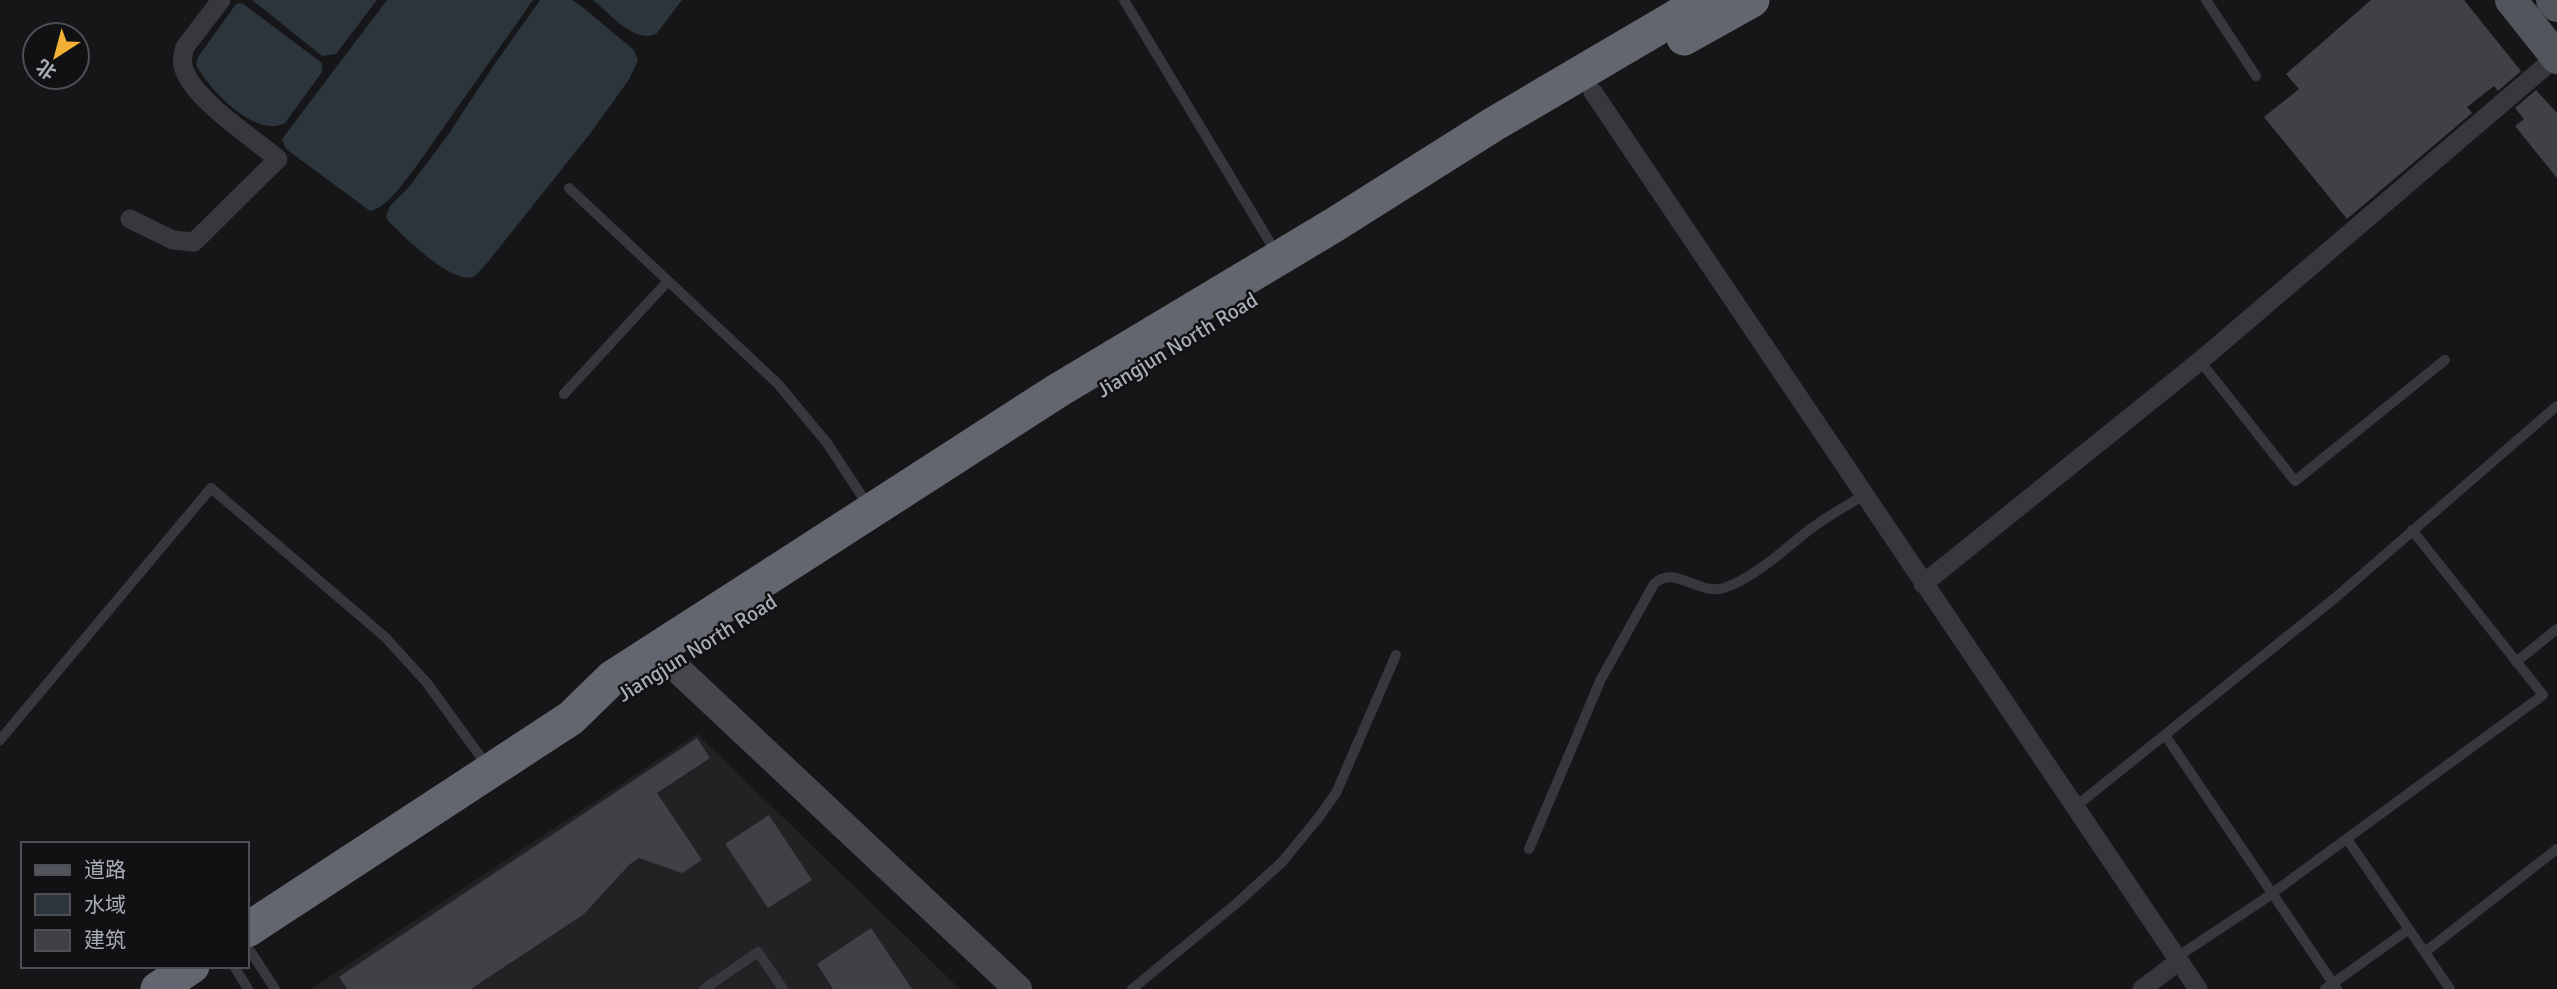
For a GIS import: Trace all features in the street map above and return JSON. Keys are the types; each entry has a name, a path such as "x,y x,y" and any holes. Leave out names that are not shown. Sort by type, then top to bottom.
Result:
{"highway":[{"name":"Jiangjun North Road","path":"571,718 612,678 1057,391 1279,258 1494,124 1705,0"},
{"name":"Jiangjun North Road","path":"571,718 624,697 1069,410 1593,92 1752,0"},
{"path":"248,929 571,718"},
{"path":"158,989 189,968"}],"main road":[{"path":"2511,0 2557,57"},
{"path":"2552,0 2557,6"},
{"path":"673,665 1018,989"}],"street":[{"path":"130,219 173,240 194,242 278,159 203,98 184,70 185,47 221,0"},
{"path":"1923,584 2200,361 2557,57"},
{"path":"1593,92 2198,989"},
{"path":"2142,989 2178,959"}],"lane":[{"path":"1124,0 1279,258"},
{"path":"2206,0 2256,76"},
{"path":"569,188 796,404 827,443 871,510"},
{"path":"564,394 668,281"},
{"path":"2200,361 2295,481 2445,360"},
{"path":"2075,808 2334,598 2557,406"},
{"path":"0,740 211,488 385,637 427,683 491,771"},
{"path":"1529,849 1601,679 1654,584 1661,578 1670,576 1705,589 1724,588 1740,581 1864,495"},
{"path":"2178,959 2273,893 2543,695 2412,530"},
{"path":"2516,662 2557,629"},
{"path":"1132,989 1237,903 1282,862 1319,817 1336,793 1396,655"},
{"path":"2165,734 2273,893 2332,987 2409,929"},
{"path":"2347,839 2450,989"},
{"path":"2425,952 2557,849"},
{"path":"248,948 275,989"},
{"path":"704,989 758,952 783,989"},
{"path":"235,968 248,989"}],"shaded area":[{"path":"697,734 960,989 311,989"}],"water":[{"path":"252,0 377,0 336,54 322,56"},
{"path":"387,0 533,0 413,171 388,200 370,211 286,149 282,139"},
{"path":"540,0 572,0 634,50 638,61 628,81 589,135 487,263 474,277 464,277 428,258 388,221 386,216 390,206 409,187 448,135"},
{"path":"593,0 682,0 657,33 649,36 640,35 623,26"},
{"path":"242,3 322,63 322,72 285,123 273,126 247,118 222,98 196,65 198,57 236,4"}],"building":[{"path":"2371,0 2464,0 2521,71 2498,91 2494,86 2467,107 2472,113 2347,219 2264,117 2299,89 2286,74"},
{"path":"2536,90 2557,113 2557,178 2515,126 2524,119 2515,108"},
{"path":"697,738 710,758 657,793 702,860 682,873 639,858 629,865 584,914 471,989 347,989 339,977"},
{"path":"769,815 812,880 768,908 725,844"},
{"path":"871,928 912,989 833,989 817,964"}]}
